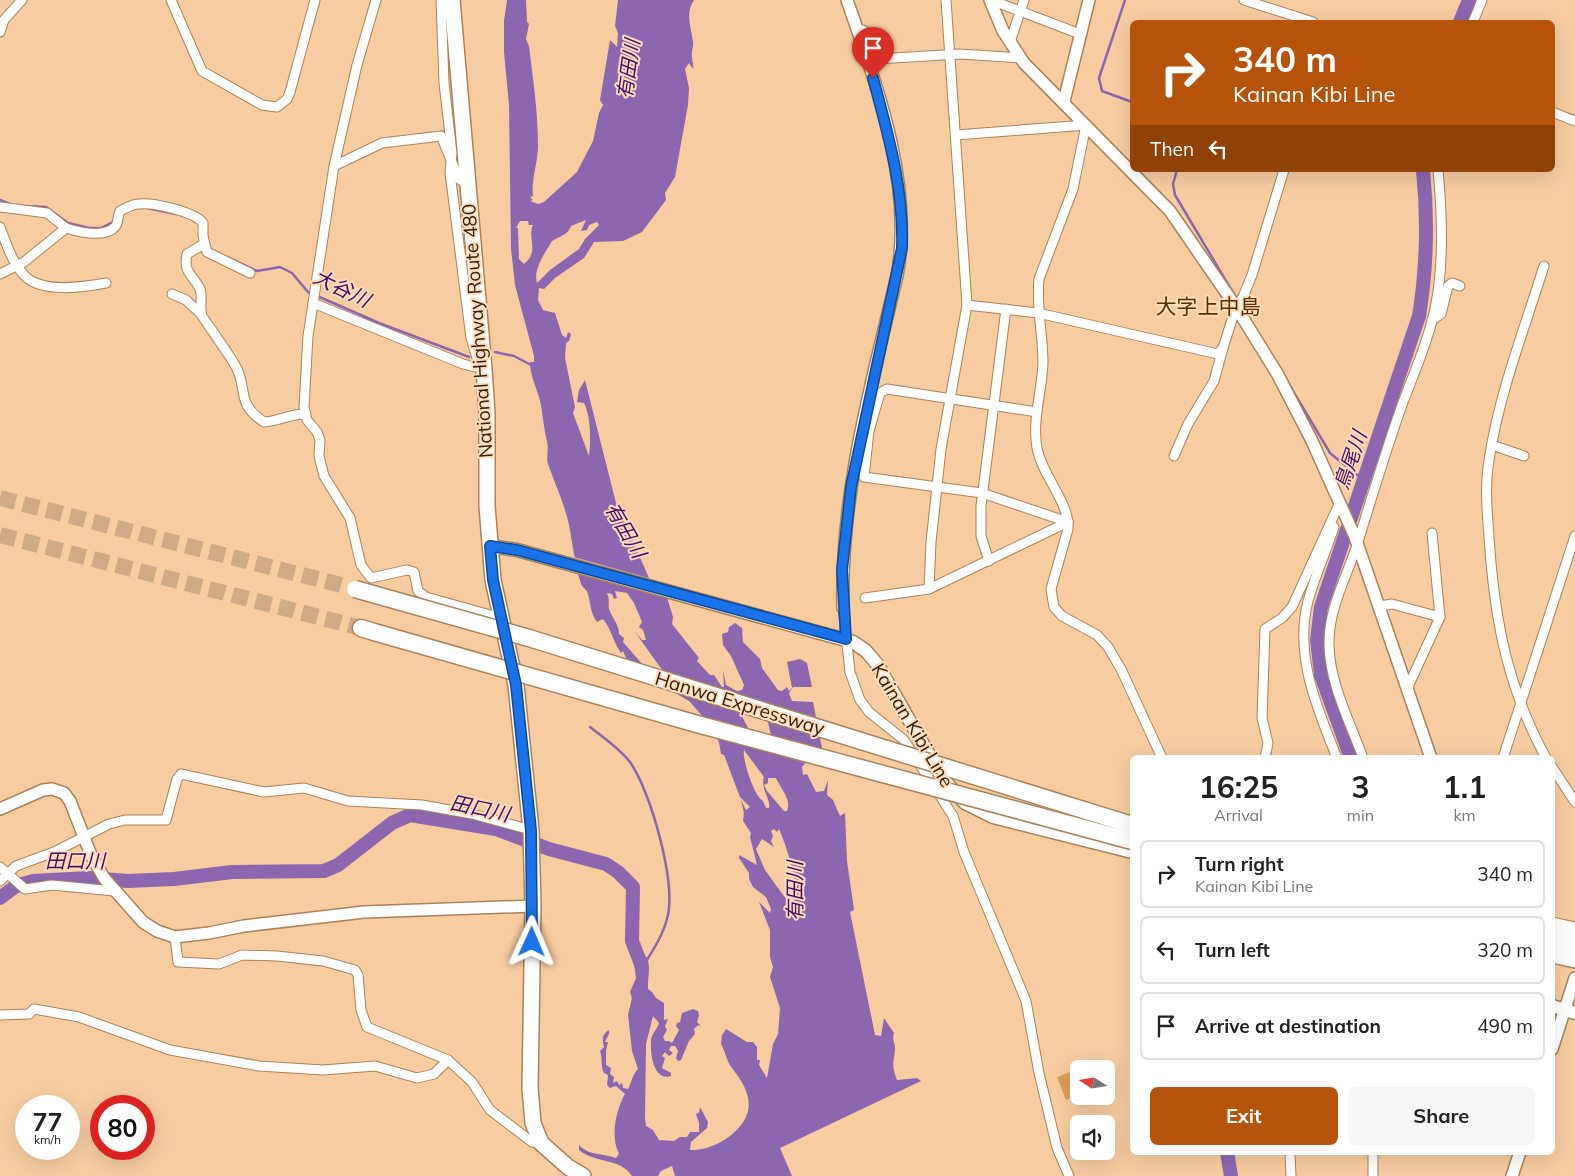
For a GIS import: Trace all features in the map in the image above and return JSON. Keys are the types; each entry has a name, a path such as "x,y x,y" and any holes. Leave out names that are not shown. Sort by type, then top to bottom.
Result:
{"highway":[{"name":"National Highway Route 480","path":"452,0 482,368 493,580 516,685 531,832 533,906 530,1088 533,1123 541,1143 568,1167 583,1176"},
{"name":"Hanwa Expressway","path":"350,588 529,638 1130,824"},
{"name":"Hanwa Expressway","path":"368,630 696,724 1130,839"},
{"path":"1555,933 1575,937"},
{"path":"1555,946 1575,951"}],"main road":[{"name":"Kainan Kibi Line","path":"490,546 517,550 841,638 860,646 877,664 943,779 965,803 993,817 1130,851"},
{"path":"1555,1007 1570,1012"}],"street":[{"path":"0,32 4,20 22,0"},
{"path":"171,0 202,71 262,105 277,107 287,98 290,92 314,0"},
{"path":"376,0 357,65 334,166 308,336 305,414 320,440 319,456 324,476 350,518 362,565 370,578 407,570 414,572 418,591 426,597 502,618"},
{"path":"441,0 444,83 452,153 450,173 471,338 482,368"},
{"path":"847,0 858,31 888,136 899,186 902,248 844,539 841,638 850,672 864,708 904,740 953,816 964,852 1026,1001 1039,1073 1055,1138 1069,1176"},
{"path":"929,589 936,487 967,305 946,0"},
{"path":"990,0 1080,34"},
{"path":"990,0 1010,42 1021,58 1130,170"},
{"path":"1010,42 1024,0"},
{"path":"1064,101 1089,0"},
{"path":"1244,0 1307,20"},
{"path":"1474,20 1482,0"},
{"path":"858,31 863,30 869,35 877,59 950,54 1021,58"},
{"path":"1555,113 1575,121"},
{"path":"956,135 1086,125"},
{"path":"1086,125 1073,189 1039,279 1038,313 1043,363 1036,441 1039,454 1065,511 1068,522 1051,589 1054,607 1062,616 1097,635 1108,647 1125,677 1161,755"},
{"path":"334,166 382,143 441,136 460,179 466,183"},
{"path":"1132,172 1170,211 1236,307 1278,375 1341,505 1356,541 1431,755"},
{"path":"1174,456 1185,430 1214,381 1236,307 1243,297 1252,275 1283,172"},
{"path":"1362,755 1332,673 1329,645 1333,608 1432,320 1438,296 1442,257 1442,208 1438,172"},
{"path":"0,207 47,213 66,228 96,233 111,229 117,224 120,211 127,207 146,204 185,212 200,219 203,223 204,244 211,255 250,273"},
{"path":"0,227 9,252 24,276 44,286 77,288 106,283"},
{"path":"0,274 17,265 66,228"},
{"path":"202,316 200,309 201,290 188,273 186,259 187,254 191,250 204,244"},
{"path":"1544,266 1503,398 1492,445 1486,494 1494,592 1505,657 1520,704 1545,755"},
{"path":"1432,320 1441,314 1448,286 1452,283 1460,286"},
{"path":"172,294 186,300 202,316 236,366 244,401 256,416 264,422 279,420 294,414 305,414"},
{"path":"314,303 463,364 482,368"},
{"path":"967,305 1038,313 1213,354 1218,354 1224,348"},
{"path":"989,561 982,544 980,529 982,493 1006,309"},
{"path":"1038,412 892,389 882,390 866,430 864,477 982,493 1068,522"},
{"path":"1492,445 1524,456"},
{"path":"1266,755 1268,743 1262,718 1265,629 1282,618 1292,607 1341,505"},
{"path":"1336,755 1319,712 1307,672 1305,626 1311,593 1341,505"},
{"path":"865,598 929,589 1068,522"},
{"path":"1408,687 1440,617 1432,533"},
{"path":"1504,755 1575,536"},
{"path":"1380,606 1392,604 1440,617"},
{"path":"1555,772 1575,802"},
{"path":"0,880 10,876 16,866 54,852 109,824 125,820 166,820 177,778 181,774 264,792 304,788 348,800 422,805 472,814 531,832"},
{"path":"0,809 43,790 56,790 64,793 70,801 96,867 112,888 143,922 157,931 175,937 244,926 372,912 533,906"},
{"path":"0,867 23,888 60,885 112,888"},
{"path":"1555,923 1575,928"},
{"path":"175,937 178,962 219,964 242,955 277,956 323,961 355,970 358,975 361,1010 367,1027 448,1060 472,1082 490,1110 532,1142 541,1143"},
{"path":"1555,958 1575,962"},
{"path":"1555,1043 1570,1012 1575,978"},
{"path":"0,1015 29,1014 34,1009 79,1017 170,1050 284,1068 323,1070 376,1066 417,1078 434,1074 448,1060"},
{"path":"1290,1155 1291,1176"},
{"path":"1373,1155 1375,1175"},
{"path":"1512,1176 1519,1155"}],"water":[{"name":"有田川","path":"507,0 526,0 527,22 529,24 526,39 529,46 538,133 538,152 533,196 530,197 533,200 530,201 538,204 544,202 577,172 593,141 599,113 603,105 600,100 610,40 617,47 618,33 615,26 618,0 694,0 689,15 693,43 693,69 689,63 685,69 689,88 688,105 675,177 665,193 666,200 642,232 623,241 594,242 584,258 555,278 544,289 539,288 538,300 543,310 555,313 562,335 566,338 568,332 571,334 569,341 566,343 565,358 575,407 573,413 589,456 588,415 584,403 577,402 579,390 585,380 616,503 649,578 666,594 673,617 672,624 699,658 697,661 710,675 714,675 722,687 724,687 723,670 726,685 737,691 742,690 744,685 731,656 723,645 722,634 728,632 729,627 735,623 742,628 743,642 760,659 762,668 778,690 782,691 787,687 789,691 792,688 787,662 800,659 807,663 812,687 793,687 789,693 792,701 813,702 823,753 808,760 802,767 803,775 807,774 816,792 824,791 828,780 827,795 833,800 840,816 845,813 847,861 854,910 850,912 875,1035 881,1036 884,1018 894,1033 893,1066 897,1080 917,1078 921,1081 780,1148 792,1176 675,1176 672,1166 661,1171 658,1176 632,1176 621,1166 592,1157 579,1150 579,1145 583,1149 596,1154 616,1158 619,1154 616,1147 615,1123 625,1094 616,1086 610,1088 607,1085 608,1075 603,1070 600,1051 604,1047 604,1035 609,1030 605,1042 608,1042 606,1065 611,1068 610,1074 614,1077 613,1083 617,1081 619,1085 622,1083 623,1088 628,1089 638,1069 632,1051 628,1015 632,998 630,992 636,978 634,964 636,963 632,959 631,949 638,949 645,955 649,964 648,989 656,998 664,1003 664,1020 668,1019 665,1026 667,1030 663,1037 665,1041 672,1043 679,1030 676,1026 680,1022 682,1013 693,1009 698,1011 697,1022 701,1026 698,1025 694,1029 695,1034 689,1041 681,1060 678,1061 676,1058 678,1051 675,1046 671,1046 669,1050 673,1053 669,1056 665,1052 662,1056 665,1058 662,1068 671,1073 671,1076 665,1077 657,1071 652,1060 651,1039 659,1023 653,1016 646,1044 645,1118 646,1126 653,1130 659,1140 674,1141 680,1137 687,1137 690,1132 699,1132 696,1114 699,1113 700,1107 708,1122 707,1128 691,1142 690,1150 711,1147 731,1135 739,1127 749,1108 748,1098 742,1082 727,1060 721,1044 722,1035 726,1029 747,1042 753,1042 757,1047 757,1060 760,1060 759,1065 767,1078 773,1044 778,1034 780,1008 770,977 773,967 770,957 770,930 759,902 770,913 771,909 766,897 753,887 749,879 749,873 739,858 739,855 757,865 750,837 751,833 743,821 744,813 741,800 746,810 750,807 740,797 724,755 721,754 719,742 705,719 689,701 630,667 623,651 621,653 618,649 606,623 603,619 597,622 579,577 567,517 548,464 548,444 541,405 530,368 530,362 534,362 534,356 515,285 511,248 509,105 504,52 504,21","holes":["586,220 581,231 587,230 589,225 597,222 599,225 585,239 579,249 550,270 537,283 536,278 540,261 552,241 568,231 571,226","520,221 528,221 529,225 533,225 531,255 524,264 519,259 518,228 516,228","615,591 627,593 634,603 642,622 639,627 643,630 646,640 642,640 635,632 665,674 644,666 623,642 624,638 619,634 618,627 609,609 607,593 612,594 614,599 617,598","757,699 765,713 777,754 763,747 753,735 739,708 746,700","744,750 764,777 763,785 769,808 766,808 756,792 749,777","768,778 776,778 787,798 787,811 784,811 764,785 768,783","774,829 777,832 779,829 789,855 795,888 793,905 789,903 765,870 756,849 762,839 774,847 771,841 773,836 771,831"]}],"pier":[{"path":"570,556 652,579 668,592 670,599 575,573"}],"building":[{"path":"1070,1072 1070,1098 1066,1100 1057,1077"}],"waterway":[{"path":"1125,0 1099,78 1102,91 1130,101"},
{"name":"鳥尾川","path":"1461,20 1469,0"},
{"path":"1176,172 1173,184 1175,195 1235,296"},
{"name":"鳥尾川","path":"1350,755 1321,675 1317,640 1321,607 1419,316 1426,243 1423,172"},
{"name":"大谷川","path":"0,200 10,204"},
{"name":"大谷川","path":"26,206 46,207 68,223 89,228 101,228 115,221"},
{"name":"大谷川","path":"147,208 176,214"},
{"name":"大谷川","path":"227,257 257,271 280,267 292,273 308,292 379,323 469,357"},
{"name":"大谷川","path":"495,352 514,356 531,365"},
{"path":"1290,386 1330,453 1357,475 1365,478"},
{"path":"590,727 630,762 646,794 660,839 665,862 669,903 667,919 663,930 647,960"},
{"name":"田口川","path":"0,898 16,886 33,881 89,878 128,881 174,879 232,872 324,871 338,865 392,823 410,815 496,829 549,849 606,864 618,872 633,887 632,941 641,964"},
{"name":"鳥尾川","path":"1228,1155 1231,1176"}],"tunnel":[{"path":"0,498 345,586"},
{"path":"0,535 361,628"}],"district":[{"name":"大字上中島","path":"1208,306"}],"route":[{"path":"532,942 531,830 516,685 493,580 490,546 517,550 846,639 842,570 851,487 902,248 899,186 873,78"}]}
